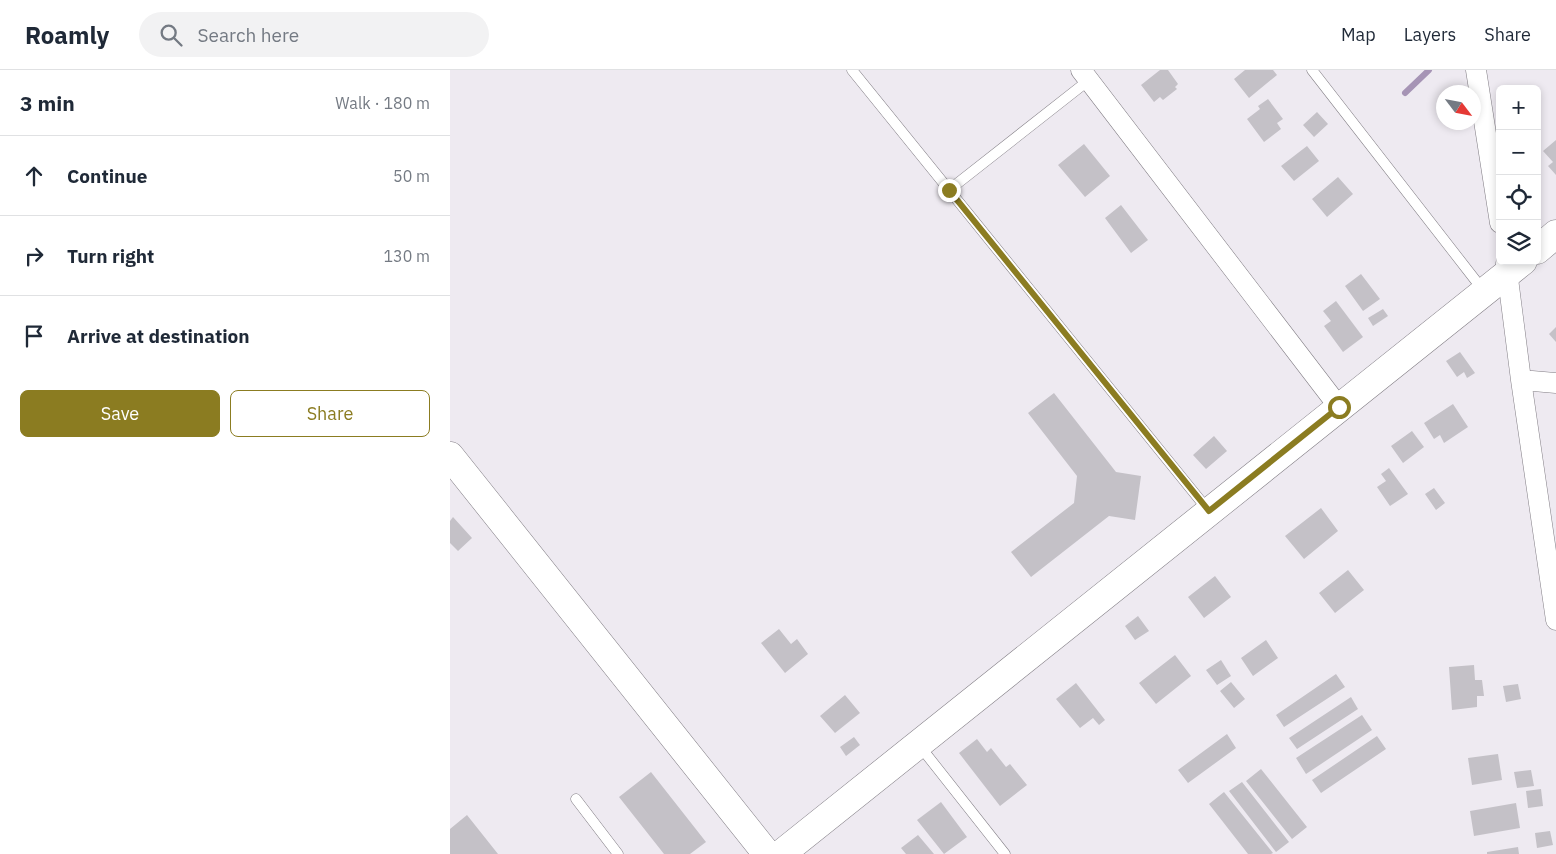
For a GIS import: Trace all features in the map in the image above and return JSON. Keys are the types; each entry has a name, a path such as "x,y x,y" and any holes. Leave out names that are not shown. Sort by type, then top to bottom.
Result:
{"street":[{"path":"1476,70 1500,220"},
{"path":"1091,73 1339,407"},
{"path":"1541,247 1556,234"},
{"path":"781,854 1485,292 1512,265"},
{"path":"1512,265 1521,380 1556,620"},
{"path":"1521,380 1556,383"},
{"path":"450,456 767,854"}],"lane":[{"path":"852,70 1209,511"},
{"path":"1312,70 1485,292"},
{"path":"949,190 1091,73"},
{"path":"919,744 1005,854"},
{"path":"576,799 618,854"}],"building":[{"path":"1160,70 1168,70 1178,84 1175,87 1177,89 1163,100 1160,97 1154,102 1141,85"},
{"path":"1245,70 1273,70 1277,75 1249,98 1234,79"},
{"path":"1268,99 1283,119 1277,123 1281,129 1264,142 1247,119 1260,109 1258,106"},
{"path":"1317,112 1328,124 1314,137 1303,125"},
{"path":"1556,140 1556,175 1548,166 1553,162 1543,151"},
{"path":"1084,144 1110,176 1085,197 1058,165"},
{"path":"1307,146 1319,161 1294,181 1281,166"},
{"path":"1338,177 1353,194 1327,217 1312,199"},
{"path":"1121,205 1148,240 1131,253 1105,218"},
{"path":"1361,274 1380,299 1363,311 1345,286"},
{"path":"1336,301 1363,337 1343,352 1324,326 1331,321 1323,311"},
{"path":"1383,309 1388,316 1373,326 1368,318"},
{"path":"1556,327 1556,342 1549,334"},
{"path":"1460,352 1475,373 1467,378 1464,372 1457,377 1446,361"},
{"path":"1054,393 1116,472 1141,476 1135,520 1109,516 1031,577 1011,552 1074,503 1077,476 1028,413"},
{"path":"1453,404 1468,427 1444,443 1440,435 1434,439 1424,423"},
{"path":"1412,431 1424,447 1403,463 1391,446"},
{"path":"1214,436 1227,451 1206,469 1193,455"},
{"path":"1389,468 1408,494 1390,506 1377,487 1386,481 1381,474"},
{"path":"1434,488 1445,503 1436,510 1425,494"},
{"path":"1321,508 1338,531 1304,559 1285,536"},
{"path":"453,517 472,538 458,551 450,543 450,521"},
{"path":"1348,570 1364,590 1335,613 1319,593"},
{"path":"1215,576 1231,597 1204,618 1188,597"},
{"path":"1138,616 1149,631 1135,640 1125,626"},
{"path":"779,629 791,644 797,639 808,654 785,673 761,643"},
{"path":"1266,640 1278,658 1253,676 1241,658"},
{"path":"1175,655 1191,676 1156,704 1139,683"},
{"path":"1221,660 1231,676 1217,685 1206,670"},
{"path":"1474,665 1475,680 1482,680 1484,696 1477,696 1477,707 1452,710 1449,667"},
{"path":"1336,674 1345,687 1284,727 1276,715"},
{"path":"1231,682 1245,699 1234,708 1220,691"},
{"path":"1076,683 1105,720 1099,725 1093,718 1080,728 1056,699"},
{"path":"1518,684 1521,699 1506,702 1503,686"},
{"path":"845,695 860,713 835,733 820,716"},
{"path":"1351,697 1358,709 1297,749 1289,738"},
{"path":"1362,715 1372,730 1306,774 1296,758"},
{"path":"1227,734 1236,748 1188,783 1178,770"},
{"path":"1377,736 1386,749 1321,793 1312,780"},
{"path":"854,737 860,745 846,756 840,747"},
{"path":"977,739 987,752 991,748 1006,767 1010,764 1027,785 1000,806 959,753"},
{"path":"1498,754 1502,780 1472,785 1468,758"},
{"path":"1261,769 1307,827 1292,839 1246,781"},
{"path":"1531,770 1534,786 1517,788 1514,772"},
{"path":"651,772 706,842 690,854 664,854 619,797"},
{"path":"1242,782 1289,842 1276,852 1229,791"},
{"path":"1541,789 1543,806 1528,808 1526,791"},
{"path":"1224,792 1273,853 1248,854 1209,804"},
{"path":"941,802 967,837 944,854 917,820"},
{"path":"1516,803 1520,828 1474,836 1470,811"},
{"path":"467,815 498,854 450,854 450,829"},
{"path":"1550,831 1553,845 1537,848 1535,833"},
{"path":"918,835 934,854 906,854 901,848"},
{"path":"1518,847 1519,854 1487,854 1487,852"}],"waterway":[{"path":"1405,93 1429,70"}],"route":[{"path":"949,190 1209,511 1339,407"}]}
